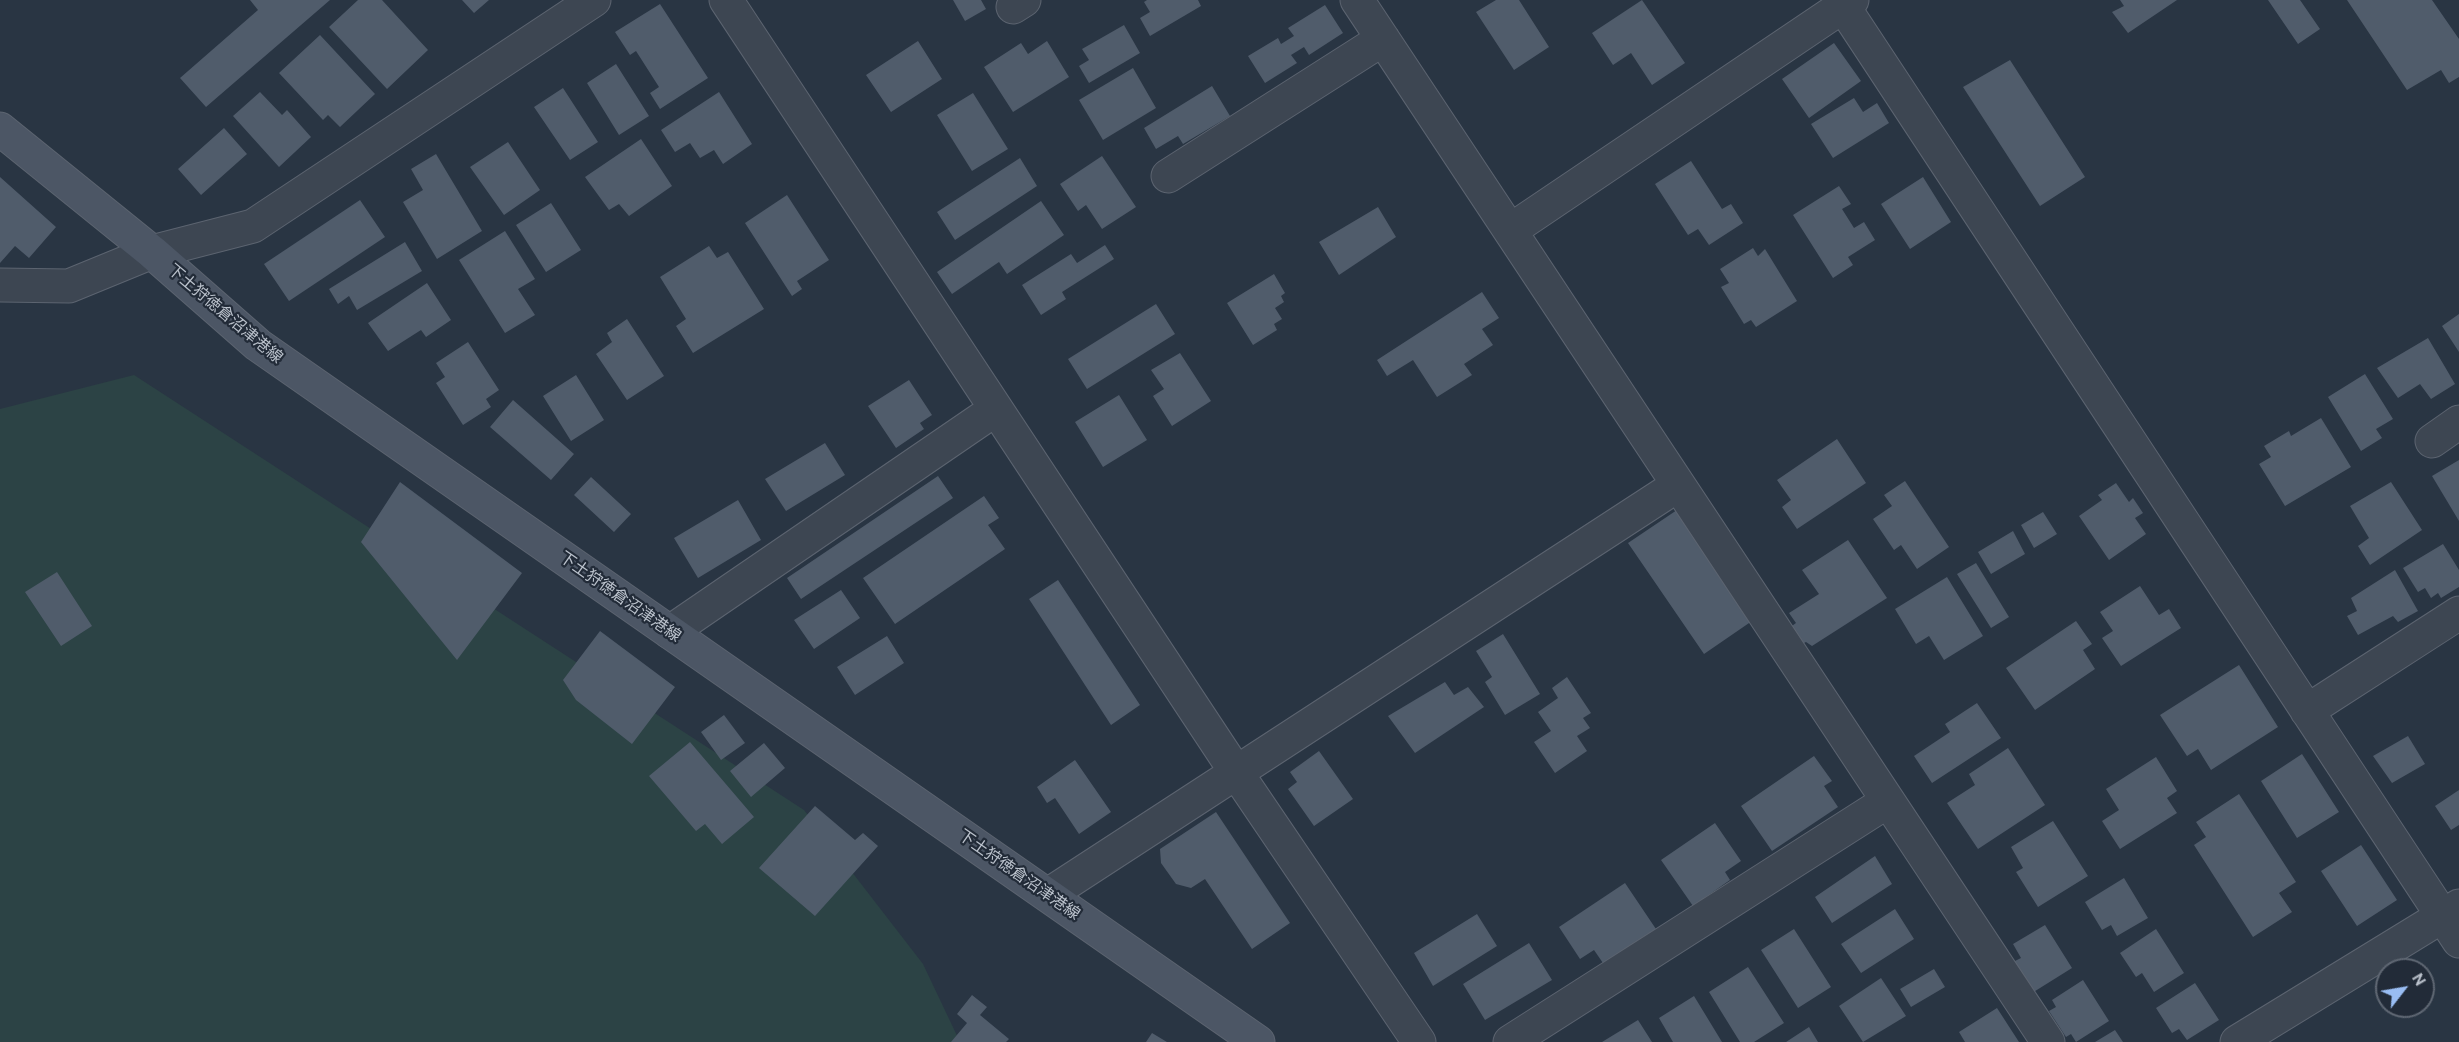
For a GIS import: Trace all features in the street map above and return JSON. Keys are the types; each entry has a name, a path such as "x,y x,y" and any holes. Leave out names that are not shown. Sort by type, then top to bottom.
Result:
{"main road":[{"name":"下土狩徳倉沼津港線","path":"0,129 152,252 258,345 1258,1042"}],"street":[{"path":"0,285 69,286 152,252 253,226 594,0"},
{"path":"726,0 1236,772 1419,1042"},
{"path":"1357,0 2048,1042"},
{"path":"1511,230 1845,2 2307,711 2454,921 2237,1042"},
{"path":"1168,176 1383,39"},
{"path":"670,632 996,409"},
{"path":"2432,441 2459,422"},
{"path":"1048,896 1678,485"},
{"path":"2307,711 2459,613"},
{"path":"1510,1042 1888,801"}],"green space":[{"path":"134,375 804,810 923,964 960,1042 0,1042 0,409"}],"building":[{"path":"250,0 330,0 206,107 180,78 258,10"},
{"path":"358,0 382,0 428,50 387,89 329,27"},
{"path":"462,0 489,0 474,13"},
{"path":"953,0 981,0 986,9 965,21"},
{"path":"1147,0 1198,0 1201,6 1150,36 1140,18 1150,12 1144,2"},
{"path":"1496,0 1519,0 1549,47 1514,70 1476,12"},
{"path":"1642,0 1685,63 1652,85 1631,53 1613,65 1592,33"},
{"path":"2120,0 2177,0 2128,33 2112,12 2124,6"},
{"path":"2268,0 2300,0 2320,29 2298,44"},
{"path":"2347,0 2432,0 2459,39 2459,77 2449,83 2441,70 2407,90"},
{"path":"660,4 708,78 660,109 650,93 659,87 636,51 630,55 615,32"},
{"path":"1325,5 1343,33 1309,55 1304,47 1291,55 1297,63 1265,83 1248,56 1278,38 1281,44 1294,36 1288,28"},
{"path":"1124,25 1140,53 1089,83 1079,66 1089,60 1082,49"},
{"path":"320,35 375,94 340,127 328,115 323,120 279,73"},
{"path":"918,41 942,79 891,112 866,75"},
{"path":"1047,41 1069,77 1013,112 984,67 1021,43 1028,54"},
{"path":"1834,43 1861,81 1809,118 1782,79"},
{"path":"2010,60 2085,177 2040,206 1963,87"},
{"path":"616,64 649,116 619,135 587,83"},
{"path":"1133,68 1156,108 1103,140 1079,100"},
{"path":"1212,86 1230,116 1183,144 1178,136 1156,149 1144,128"},
{"path":"563,88 598,142 570,160 534,107"},
{"path":"260,92 282,115 287,110 311,137 279,167 233,116"},
{"path":"719,92 752,144 723,164 714,150 700,158 690,143 675,152 661,130"},
{"path":"973,93 1008,149 972,171 937,115"},
{"path":"1854,98 1863,112 1877,103 1889,123 1833,158 1811,124"},
{"path":"224,128 247,154 201,195 178,169"},
{"path":"641,139 672,186 629,216 619,204 609,210 585,177"},
{"path":"508,142 540,190 504,215 470,167"},
{"path":"436,154 482,231 437,259 403,202 423,190 411,169"},
{"path":"1102,156 1136,207 1102,229 1086,205 1078,211 1060,184"},
{"path":"1020,158 1037,186 955,240 937,212"},
{"path":"1691,161 1722,209 1731,204 1743,223 1709,245 1698,229 1688,235 1655,184"},
{"path":"0,177 56,227 29,258 15,246 0,263"},
{"path":"1923,177 1951,222 1910,249 1881,204"},
{"path":"1839,186 1851,204 1842,209 1854,228 1864,222 1875,240 1848,257 1853,265 1833,278 1793,215"},
{"path":"787,195 829,260 797,281 802,289 792,296 745,223"},
{"path":"360,200 385,237 289,301 264,264"},
{"path":"1041,201 1064,235 1007,274 999,262 952,294 937,272"},
{"path":"551,203 581,250 546,272 516,225"},
{"path":"1378,207 1396,237 1339,275 1319,242"},
{"path":"505,231 535,279 518,289 535,315 505,333 459,260"},
{"path":"405,242 422,271 357,310 349,296 338,304 329,289"},
{"path":"1105,245 1114,259 1062,292 1066,299 1041,315 1022,285 1071,254 1077,263"},
{"path":"709,246 717,258 728,252 764,309 693,353 676,326 686,319 660,277"},
{"path":"1753,248 1758,256 1765,249 1797,301 1756,327 1751,320 1744,324 1721,287 1729,283 1720,269"},
{"path":"1274,274 1285,293 1281,296 1284,302 1275,308 1282,319 1274,324 1277,330 1253,345 1227,303"},
{"path":"427,283 451,320 426,337 421,330 388,351 368,323"},
{"path":"1482,292 1499,318 1482,329 1493,345 1464,364 1472,375 1437,397 1413,360 1387,376 1377,360"},
{"path":"1156,304 1175,334 1087,389 1068,359"},
{"path":"2459,314 2459,352 2442,326"},
{"path":"627,319 664,376 627,400 596,354 612,342 607,333"},
{"path":"2428,338 2455,384 2431,399 2420,384 2398,398 2377,368"},
{"path":"468,342 499,390 486,399 491,407 463,425 436,383 445,377 436,363"},
{"path":"1180,353 1211,401 1172,426 1153,396 1164,389 1151,370"},
{"path":"2365,374 2393,419 2376,429 2382,438 2361,451 2328,397"},
{"path":"576,375 604,420 571,441 543,396"},
{"path":"909,380 932,415 920,423 924,429 896,448 868,406"},
{"path":"1119,395 1147,440 1103,467 1075,422"},
{"path":"513,400 574,454 551,480 490,427"},
{"path":"2321,418 2351,467 2285,506 2259,464 2271,457 2264,446 2289,431 2291,436"},
{"path":"1837,439 1866,483 1797,529 1782,507 1791,500 1777,480"},
{"path":"825,443 845,475 786,511 765,479"},
{"path":"2459,460 2459,521 2432,476"},
{"path":"938,476 953,498 801,599 787,578"},
{"path":"591,477 631,514 614,532 574,495"},
{"path":"1905,481 1949,547 1917,569 1901,545 1894,550 1873,519 1892,506 1884,495"},
{"path":"400,482 522,573 457,660 361,542"},
{"path":"2391,482 2422,530 2370,565 2358,546 2369,538 2350,506"},
{"path":"2116,483 2129,502 2133,498 2143,513 2135,518 2146,534 2109,560 2079,516 2102,500 2098,495"},
{"path":"984,496 999,518 988,525 1005,549 895,624 863,578"},
{"path":"738,500 761,540 698,578 674,538"},
{"path":"1677,510 1752,621 1704,654 1628,543"},
{"path":"2043,512 2057,534 2034,548 2021,525"},
{"path":"2013,531 2025,554 1991,574 1978,552"},
{"path":"1848,540 1887,598 1812,646 1806,642 1800,645 1789,628 1796,623 1789,613 1819,594 1802,570"},
{"path":"2443,544 2459,570 2459,587 2441,598 2438,593 2431,598 2425,588 2418,592 2403,568"},
{"path":"1976,563 2009,617 1991,628 1957,574"},
{"path":"2395,570 2418,611 2398,622 2393,616 2358,635 2347,616 2357,611 2351,598"},
{"path":"57,572 92,626 61,646 25,592"},
{"path":"1947,577 1983,636 1944,660 1929,636 1916,644 1895,609"},
{"path":"1058,580 1140,705 1111,725 1029,599"},
{"path":"2140,586 2159,615 2169,609 2181,628 2121,666 2102,638 2113,631 2100,612"},
{"path":"841,590 860,618 814,649 794,620"},
{"path":"2076,621 2092,644 2083,650 2095,669 2035,710 2006,668"},
{"path":"600,631 675,687 632,744 576,700 563,680"},
{"path":"1503,634 1540,694 1505,715 1485,682 1492,677 1476,651"},
{"path":"887,636 904,663 855,695 837,667"},
{"path":"2239,665 2278,727 2211,770 2198,749 2187,756 2160,715"},
{"path":"1567,677 1591,713 1583,718 1590,728 1577,736 1587,751 1555,773 1534,742 1551,731 1538,712 1558,698 1552,688"},
{"path":"1445,682 1454,695 1468,687 1484,707 1415,753 1388,716"},
{"path":"1977,703 2001,738 1932,783 1914,756 1950,732 1945,724"},
{"path":"724,715 745,743 721,760 701,732"},
{"path":"2408,736 2425,764 2392,783 2373,756"},
{"path":"690,742 754,817 722,844 705,824 696,831 649,776"},
{"path":"764,743 785,768 751,797 730,771"},
{"path":"2008,748 2045,805 1978,849 1947,803 1975,785 1969,774"},
{"path":"1319,751 1353,799 1314,826 1288,789 1297,782 1290,772"},
{"path":"2302,754 2339,812 2297,838 2261,781"},
{"path":"1814,756 1832,781 1824,786 1838,807 1772,851 1741,806"},
{"path":"2156,757 2177,791 2167,798 2177,813 2120,849 2102,821 2119,810 2106,789"},
{"path":"1075,760 1111,812 1079,834 1055,798 1047,803 1037,787"},
{"path":"2459,790 2459,825 2451,830 2435,806"},
{"path":"2239,794 2296,882 2279,893 2292,912 2253,937 2194,845 2206,837 2196,822"},
{"path":"815,806 855,840 863,833 878,846 815,916 759,868"},
{"path":"1216,812 1290,923 1252,949 1205,879 1191,888 1176,884 1161,863 1160,849"},
{"path":"2053,821 2088,876 2038,907 2016,872 2023,868 2011,847"},
{"path":"1715,823 1741,861 1725,872 1730,880 1693,906 1661,860"},
{"path":"2361,845 2397,900 2357,926 2321,871"},
{"path":"1875,856 1892,884 1832,923 1815,897"},
{"path":"2124,878 2148,918 2117,936 2111,925 2102,930 2085,902"},
{"path":"1625,883 1658,932 1605,966 1594,950 1580,959 1559,927"},
{"path":"1895,909 1914,939 1861,973 1841,944"},
{"path":"1477,914 1497,946 1433,986 1414,953"},
{"path":"2045,925 2072,968 2032,993 2013,962 2021,958 2013,944"},
{"path":"1794,929 1831,987 1798,1008 1761,950"},
{"path":"2156,929 2184,973 2154,992 2142,973 2136,977 2120,953"},
{"path":"1529,943 1552,980 1485,1020 1463,984"},
{"path":"1748,967 1784,1023 1754,1042 1740,1042 1709,992"},
{"path":"1934,969 1945,987 1911,1007 1900,989"},
{"path":"1881,978 1906,1016 1863,1042 1839,1006"},
{"path":"2083,980 2109,1021 2076,1042 2071,1034 2066,1037 2049,1011 2056,1007 2052,1000"},
{"path":"2195,983 2219,1020 2187,1040 2179,1029 2172,1033 2156,1008"},
{"path":"972,995 987,1007 980,1015 1009,1039 1006,1042 951,1042 967,1023 957,1014"},
{"path":"1694,996 1722,1042 1673,1042 1659,1018"},
{"path":"1997,1008 2019,1042 1965,1042 1959,1032"},
{"path":"1638,1020 1652,1042 1602,1042"},
{"path":"1809,1027 1818,1042 1786,1042"},
{"path":"2115,1030 2123,1042 2095,1042"},
{"path":"1152,1033 1167,1042 1146,1042"}]}
